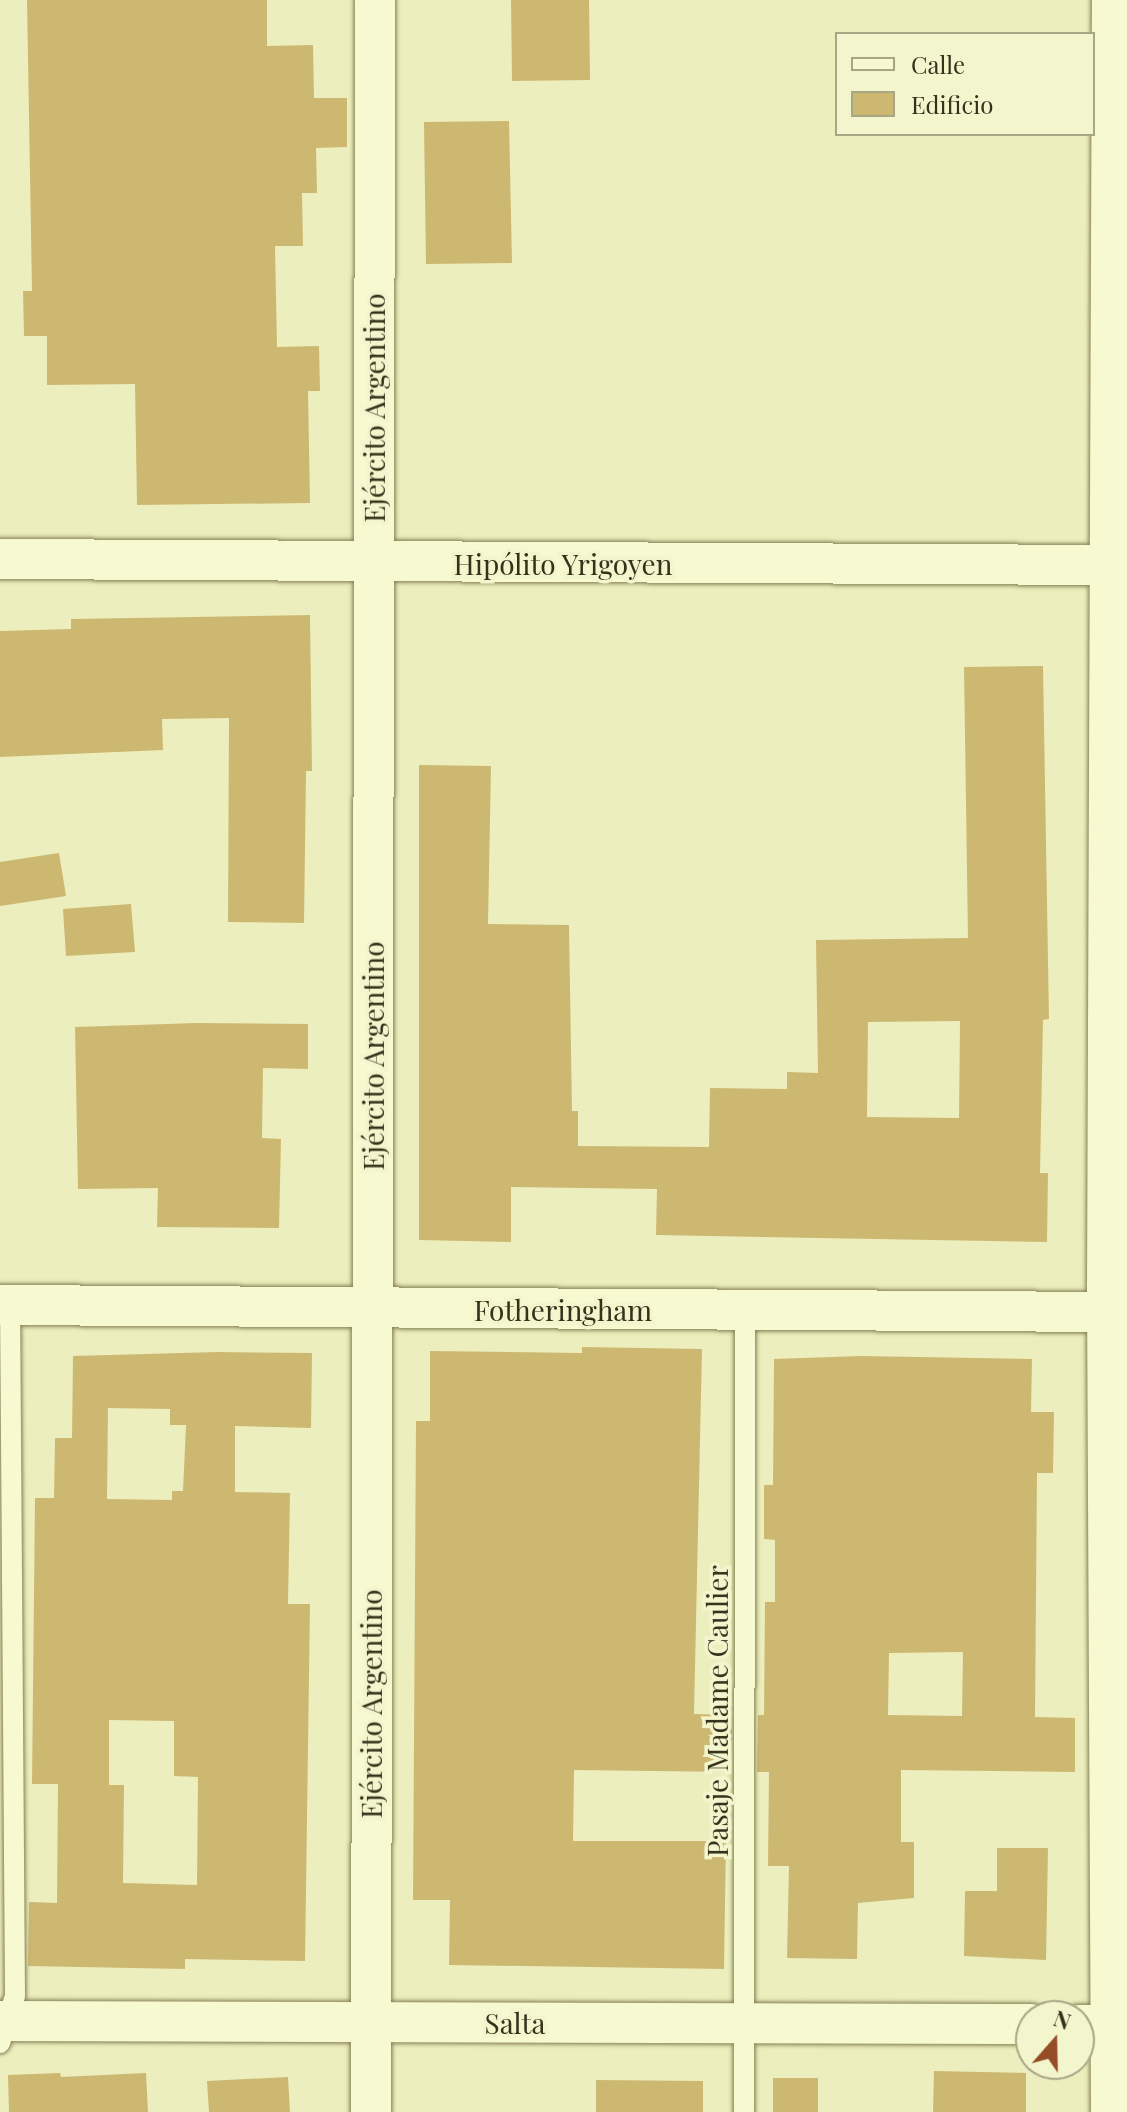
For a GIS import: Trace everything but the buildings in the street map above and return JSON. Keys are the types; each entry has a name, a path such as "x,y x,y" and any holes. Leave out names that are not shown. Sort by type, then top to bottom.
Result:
{"main road":[{"path":"1113,2112 1106,2025 1118,1312 1119,565 1114,0"}],"street":[{"name":"Ejército Argentino","path":"371,2112 375,0"},
{"name":"Hipólito Yrigoyen","path":"0,559 374,564 1119,565"},
{"name":"Fotheringham","path":"5,1305 1118,1312"},
{"name":"Salta","path":"4,2029 371,2024 1015,2024"}],"lane":[{"path":"4,2029 15,1996 5,1305"},
{"name":"Pasaje Madame Caulier","path":"744,2112 745,1311"}]}
